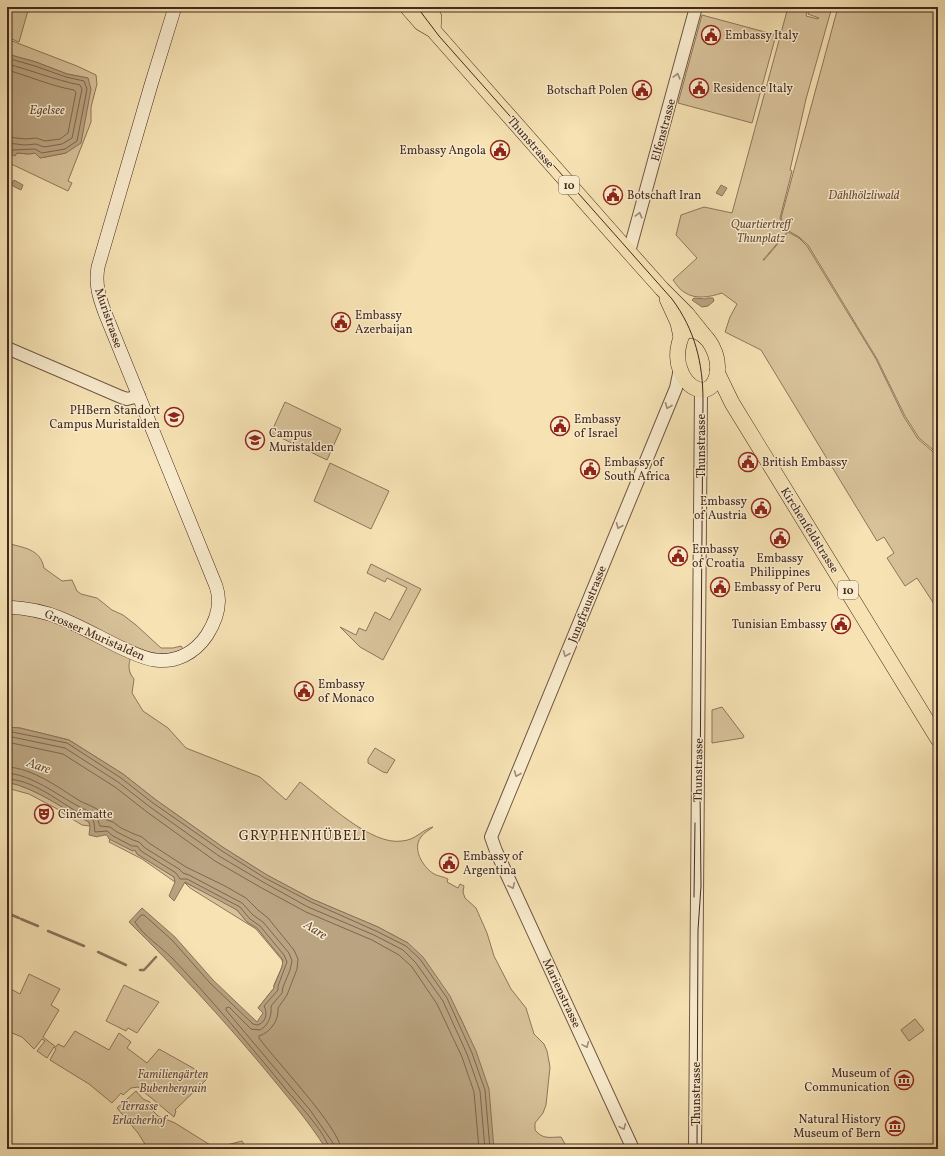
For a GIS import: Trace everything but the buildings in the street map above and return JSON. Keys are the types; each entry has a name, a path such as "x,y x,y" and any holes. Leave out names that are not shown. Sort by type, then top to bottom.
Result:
{"main road":[{"name":"Muristrasse","path":"175,7 97,274 97,286 101,303 216,586 219,603 214,621"},
{"name":"Thunstrasse","path":"407,7 421,23 433,30 708,339"},
{"path":"427,7 434,17 433,30"},
{"name":"Thunstrasse","path":"662,289 669,301 678,323 681,337"},
{"path":"690,330 698,332 708,339 717,359 710,383 692,387 684,378 680,369 678,354 681,337 684,332 690,330"},
{"name":"Kirchenfeldstrasse","path":"710,383 732,403 938,739"},
{"name":"Grosser Muristalden","path":"7,607 31,610 60,617 145,658 158,660 173,660 184,656 193,650 204,638 214,621"}],"street":[{"name":"Elfenstrasse","path":"629,252 696,7"},
{"path":"7,348 121,397 127,399 139,396"},
{"name":"Jungfraustrasse","path":"492,837 676,388 680,369"},
{"name":"Thunstrasse","path":"695,1149 710,383"},
{"name":"Marienstrasse","path":"492,837 496,851 633,1149"}],"green space":[{"path":"7,7 29,7 19,42 7,37"},
{"name":"Quartiertreff Thunplatz","path":"786,7 808,7 806,16 818,19 819,18 808,14 810,7 832,7 806,99 790,170 792,171 780,218 787,232 763,260 788,232 799,238 807,246 876,359 904,417 918,439 938,456 938,458 933,462 938,470 938,610 917,578 905,586 887,558 894,553 884,537 877,541 761,350 725,332 730,317 737,304 722,293 703,297 688,295 681,290 673,280 697,258 676,235 681,215 704,207 732,213 787,11"},
{"name":"Dählhölzliwald","path":"838,7 938,7 938,454 919,438 905,416 877,359 808,245 799,237 787,230 781,218"},
{"path":"702,15 776,35 752,123 678,103"},
{"path":"7,39 77,66 96,75 97,84 91,107 91,122 68,181 72,183 68,191 7,162 7,152 15,155 17,153 35,153 40,158 66,153 88,78 67,74 36,62 7,54"},
{"path":"285,402 341,429 327,460 271,433"},
{"path":"330,463 389,491 371,529 314,501"},
{"path":"7,543 25,548 35,553 42,561 44,568 62,581 72,580 77,591 81,594 97,598 112,610 123,615 161,648 181,646 183,649 165,654 153,653 135,647 130,659 129,667 131,675 134,679 132,693 143,711 168,728 186,748 260,777 286,800 300,782 335,810 363,830 376,837 390,841 402,841 411,839 433,827 422,835 418,842 418,853 428,869 436,875 448,879 447,882 458,888 460,884 464,886 463,892 465,898 476,908 487,933 494,956 511,989 526,1008 534,1034 544,1044 547,1051 550,1067 546,1105 543,1113 535,1123 535,1130 544,1137 561,1137 568,1149 494,1149 467,1032 460,1017 408,943 378,927 312,899 267,875 224,848 156,800 123,774 69,740 20,728 7,727"},
{"path":"371,564 421,589 383,660 360,647 340,627 356,635 359,628 366,631 375,612 390,620 407,588 387,578 385,582 367,573"},
{"path":"722,707 744,736 743,738 712,743 712,710"},
{"path":"375,748 395,760 387,773 368,763 368,759"},
{"path":"7,782 19,785 39,794 89,822 90,826 82,825 61,811 29,794 7,788"},
{"path":"110,839 133,851 134,849 137,854 174,877 175,882 142,859 109,842"},
{"path":"184,882 237,910 247,922 257,928 282,958 283,964 282,960 256,929 190,888"},
{"name":"Familiengärten Bubenbergrain","path":"29,974 60,989 51,1005 59,1010 43,1037 56,1047 58,1044 64,1047 75,1031 109,1050 119,1033 131,1042 127,1048 147,1063 159,1049 193,1068 207,1079 175,1110 174,1117 138,1087 131,1088 123,1095 121,1093 112,1103 89,1084 50,1060 56,1049 54,1047 47,1058 37,1051 45,1041 42,1039 34,1049 22,1037 7,1031 7,987 20,994"},
{"path":"124,985 159,1002 137,1033 128,1028 126,1031 106,1021"},
{"path":"274,986 275,988 258,1008 274,988"},
{"path":"915,1019 924,1030 909,1041 901,1030"},
{"name":"Terrasse Erlacherhof","path":"136,1091 143,1099 150,1102 153,1111 158,1116 175,1123 215,1148 242,1141 247,1149 148,1149 138,1133 117,1108"}],"water":[{"name":"Egelsee","path":"7,54 36,62 67,74 88,78 91,89 81,143 66,153 40,158 35,153 17,153 15,156 7,152"},
{"path":"14,180 23,185 21,190 11,185"},
{"path":"721,185 727,188 722,196 716,193"},
{"path":"694,298 713,298 714,301 708,306 702,307 692,300"},
{"name":"Aare","path":"7,727 20,728 69,740 123,774 156,800 224,848 267,875 312,899 378,927 408,943 423,957 450,996 476,1051 489,1089 494,1149 326,1149 296,1107 215,1011 129,922 142,908 175,937 213,980 257,1022 263,1013 258,1008 274,988 283,960 257,928 247,922 237,910 185,882 174,901 169,896 175,882 174,877 137,854 135,850 133,851 109,839 107,835 98,837 89,835 89,822 29,789 7,782"}],"waterway":[{"path":"7,913 19,918"},
{"path":"21,919 38,926"},
{"path":"48,931 84,946"},
{"path":"98,952 126,965"},
{"path":"140,970 144,970 156,957"}],"tram line":[{"path":"417,7 439,36 672,299 687,323 696,347 703,387 700,789 701,886 698,930 697,1149"},
{"path":"694,897 695,823"}],"place":[{"name":"Embassy Italy","path":"711,35"},
{"name":"Residence Italy","path":"699,88"},
{"name":"Botschaft Polen","path":"642,90"},
{"name":"Embassy Angola","path":"500,150"},
{"name":"Botschaft Iran","path":"613,195"},
{"name":"Embassy Azerbaijan","path":"341,322"},
{"name":"PHBern Standort Campus Muristalden","path":"174,417"},
{"name":"Embassy of Israel","path":"560,426"},
{"name":"Campus Muristalden","path":"255,440"},
{"name":"British Embassy","path":"748,462"},
{"name":"Embassy of South Africa","path":"590,469"},
{"name":"Embassy of Austria","path":"761,508"},
{"name":"Embassy Philippines","path":"780,538"},
{"name":"Embassy of Croatia","path":"678,556"},
{"name":"Embassy of Peru","path":"720,587"},
{"name":"Tunisian Embassy","path":"841,624"},
{"name":"Embassy of Monaco","path":"304,691"},
{"name":"Cinématte","path":"44,814"},
{"name":"Embassy of Argentina","path":"449,863"},
{"name":"Museum of Communication","path":"904,1080"},
{"name":"Natural History Museum of Bern","path":"895,1126"}],"district":[{"name":"GRYPHENHÜBELI","path":"303,835"}]}
